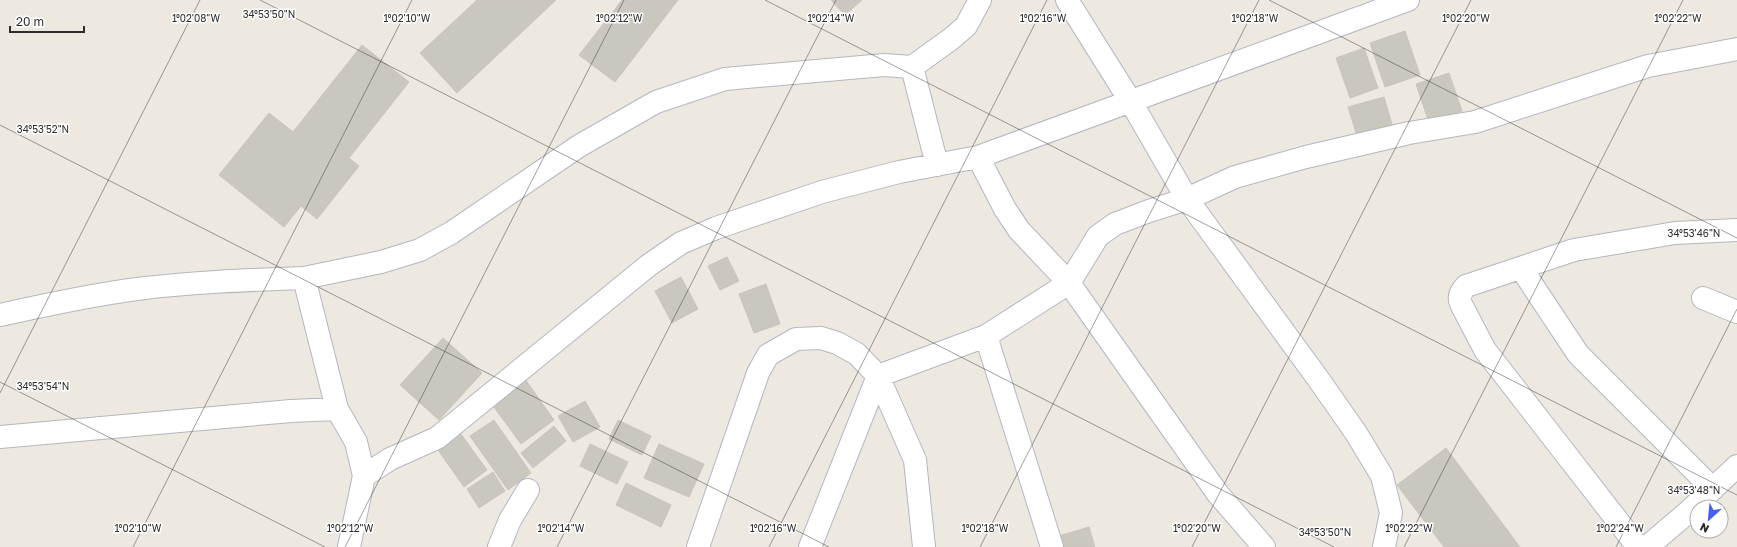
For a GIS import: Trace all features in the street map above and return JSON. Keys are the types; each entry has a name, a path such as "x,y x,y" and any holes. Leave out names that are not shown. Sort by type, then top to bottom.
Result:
{"street":[{"path":"0,315 64,300 136,289 211,282 304,278 381,262 420,250 451,233 579,146 656,102 725,79 884,65 912,67 966,26 980,0"},
{"path":"1067,0 1131,102 1187,199 1319,380 1356,433 1382,476 1391,513 1384,547"},
{"path":"364,476 390,460 437,438 649,265 681,243 716,228 822,192 898,172 978,157 1408,0"},
{"path":"810,547 878,376 986,336 1069,283 1098,236 1115,224 1187,199 1235,177 1306,157 1409,133 1475,122 1648,66 1737,49"},
{"path":"912,67 937,165"},
{"path":"978,157 1005,209 1020,230 1069,283 1218,494 1264,547"},
{"path":"1638,547 1485,350 1459,299 1466,286 1574,250 1675,233 1737,230"},
{"path":"1521,268 1578,354 1713,489"},
{"path":"304,278 337,409 356,442 364,476 349,547"},
{"path":"1702,298 1737,312"},
{"path":"986,336 1052,547"},
{"path":"698,547 758,373 768,355 796,339 821,338 837,343 857,354 878,376 915,460 924,547"},
{"path":"0,437 337,409"},
{"path":"1647,547 1687,513 1737,466"},
{"path":"499,547 510,520 528,490"}],"building":[{"path":"477,0 556,0 457,93 420,53"},
{"path":"622,0 678,0 615,82 579,55"},
{"path":"831,0 862,0 845,15"},
{"path":"1405,31 1420,75 1385,87 1370,43"},
{"path":"362,45 409,82 349,158 359,166 317,219 301,206 284,227 219,175 269,113 293,132"},
{"path":"1364,48 1378,88 1350,98 1336,58"},
{"path":"1449,73 1462,111 1429,123 1416,84"},
{"path":"1384,97 1393,128 1358,139 1348,107"},
{"path":"727,257 739,281 720,290 708,266"},
{"path":"681,277 698,309 672,323 655,291"},
{"path":"766,284 780,324 754,333 739,294"},
{"path":"443,338 482,373 439,420 400,385"},
{"path":"525,379 554,420 521,444 491,403"},
{"path":"585,401 600,427 573,442 558,416"},
{"path":"494,420 531,473 508,490 470,436"},
{"path":"618,420 651,436 642,455 609,439"},
{"path":"554,426 566,441 533,468 521,453"},
{"path":"461,434 487,470 464,487 438,450"},
{"path":"590,444 628,462 617,484 580,466"},
{"path":"659,444 704,464 689,497 644,478"},
{"path":"1446,448 1520,547 1444,547 1397,485"},
{"path":"493,472 505,491 479,508 467,489"},
{"path":"626,483 671,505 661,527 616,505"},
{"path":"1089,527 1095,547 1062,547 1059,536"}]}
